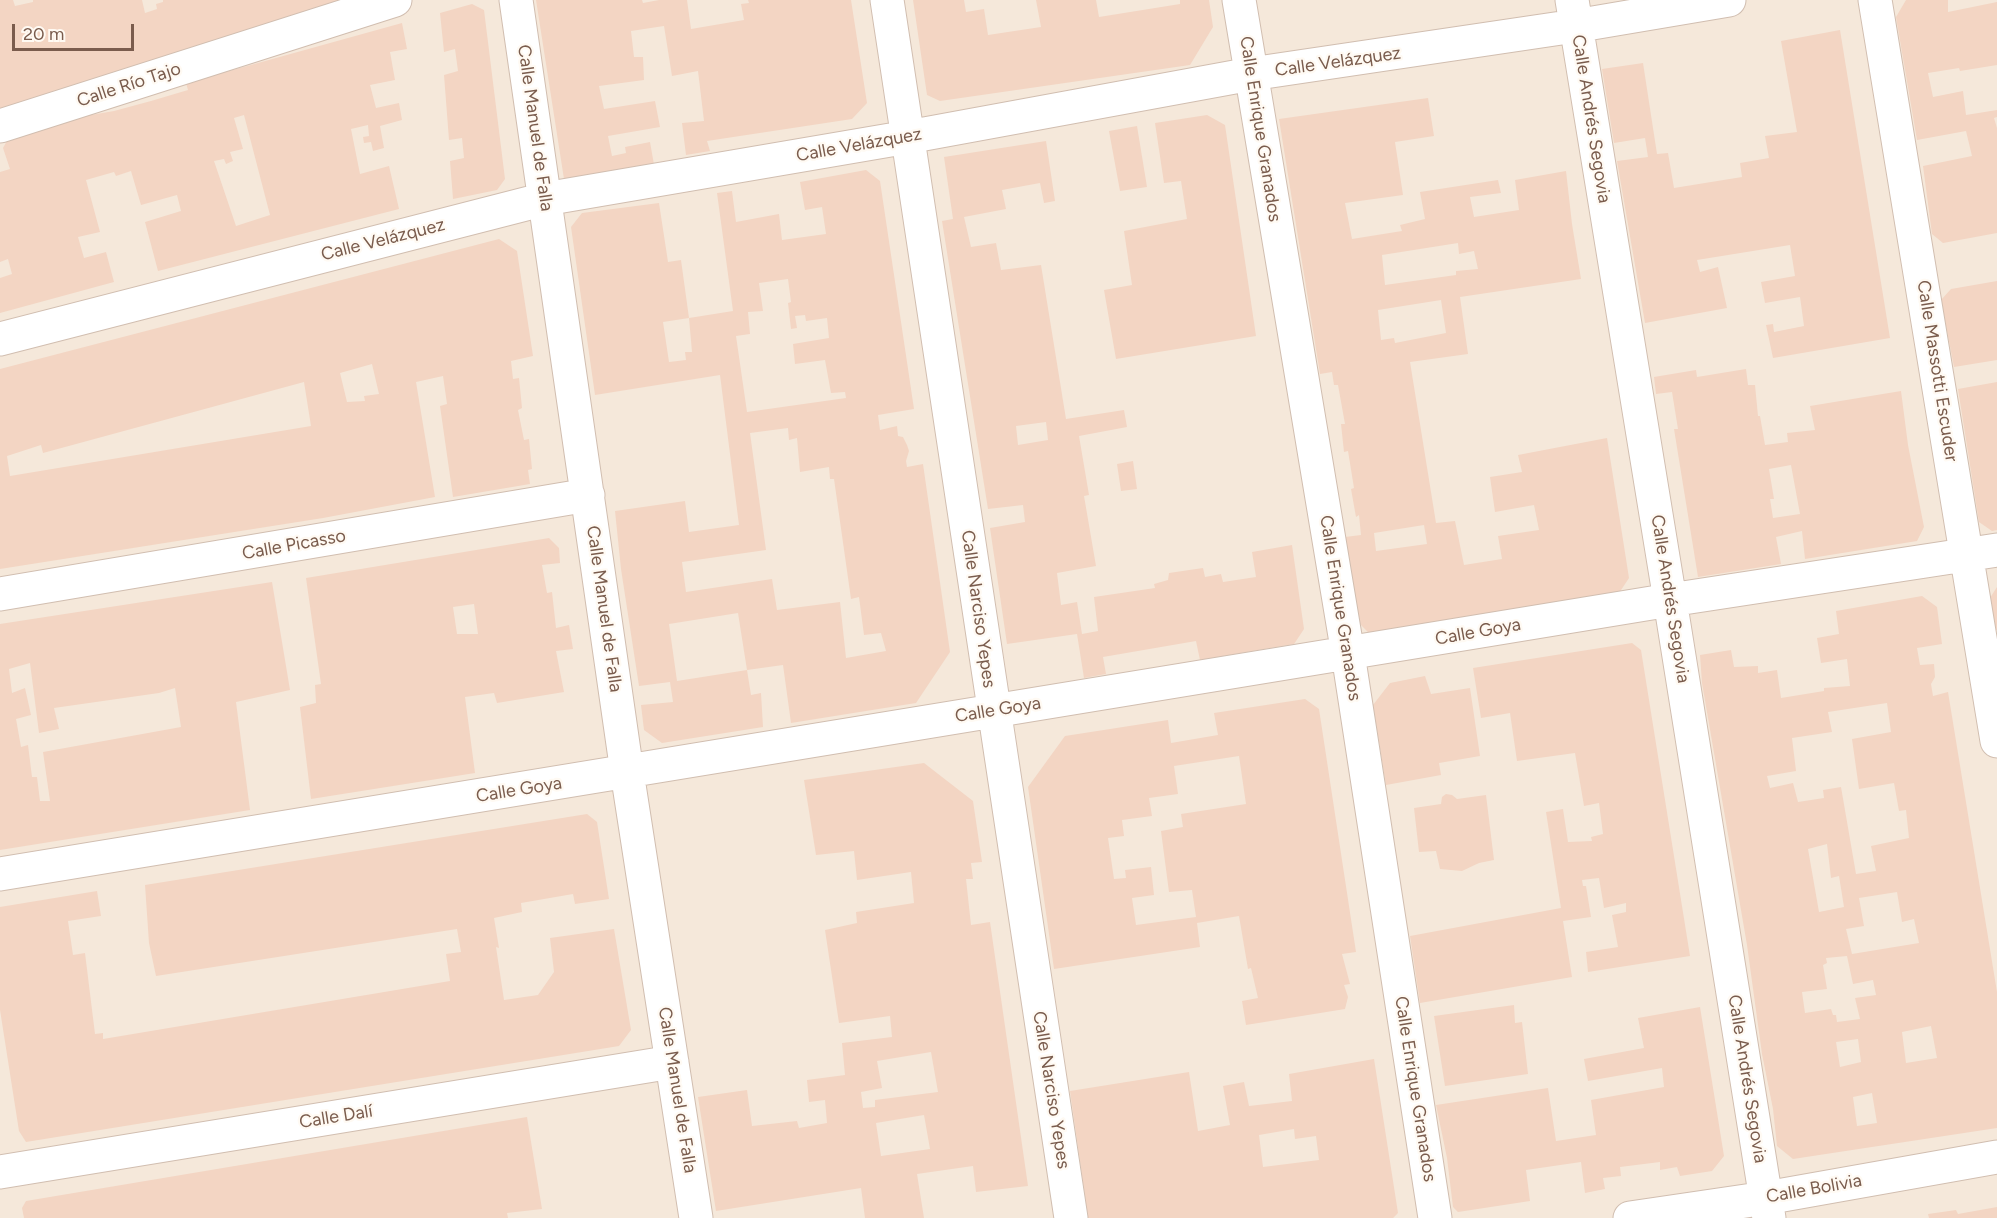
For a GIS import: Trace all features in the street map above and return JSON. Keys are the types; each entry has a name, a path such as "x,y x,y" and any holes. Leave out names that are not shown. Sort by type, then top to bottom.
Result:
{"street":[{"name":"Calle Río Tajo","path":"0,126 395,0"},
{"name":"Calle Manuel de Falla","path":"516,0 627,772 696,1218"},
{"name":"Calle Narciso Yepes","path":"887,0 1071,1218"},
{"name":"Calle Enrique Granados","path":"1239,0 1348,654 1435,1218"},
{"name":"Calle Velázquez","path":"0,339 545,199 908,137 1574,13 1729,0"},
{"name":"Calle Massotti Escuder","path":"1875,0 1982,552 1997,741"},
{"name":"Calle Andrés Segovia","path":"1574,13 1768,1208"},
{"name":"Calle Picasso","path":"0,594 588,495"},
{"name":"Calle Goya","path":"0,874 1670,600 1982,552"},
{"name":"Calle Dalí","path":"0,1172 672,1062"},
{"name":"Calle Bolivia","path":"1630,1218 1768,1208 1997,1157"}],"shaded area":[{"path":"0,0 1997,0 1997,1218 0,1218"}],"building":[{"path":"0,0 13,0 15,6 33,2 33,0 142,0 145,13 157,9 156,4 163,0 367,0 0,112"},
{"path":"536,0 642,0 643,3 659,0 687,0 691,29 744,20 741,4 749,3 748,0 851,0 867,103 852,119 707,141 710,151 686,155 682,123 704,121 698,71 672,76 664,26 631,31 634,57 643,57 644,80 599,86 604,109 655,101 660,127 608,136 612,156 626,153 625,147 650,142 656,176 564,179"},
{"path":"913,0 964,0 966,12 984,9 988,35 1041,27 1036,0 1096,0 1099,17 1180,4 1180,0 1209,0 1213,27 1190,65 940,101 927,95"},
{"path":"1906,0 1948,0 1948,12 1997,2 1997,65 1928,73 1933,97 1963,91 1966,115 1997,110 1997,117 1994,118 1997,128 1997,233 1943,243 1932,234 1923,166 1972,156 1966,131 1917,140 1896,17"},
{"path":"472,4 484,10 505,179 497,190 453,199 450,161 464,158 462,138 449,140 444,75 458,71 455,49 444,52 440,13"},
{"path":"402,23 407,49 390,52 395,80 370,85 376,108 399,103 402,120 380,126 384,148 373,151 371,142 364,143 363,137 369,136 368,125 351,129 360,174 389,166 399,209 158,271 145,222 181,211 177,195 141,205 131,171 116,176 114,172 86,180 100,232 78,237 84,258 106,252 114,282 0,313 0,278 12,274 8,259 0,262 0,172 10,169 3,148 8,139 68,119 114,111 188,90 186,83","holes":["244,115 270,215 236,226 214,161 224,159 226,164 233,161 230,152 243,149 234,118"]},
{"path":"1840,30 1890,338 1773,358 1766,325 1773,324 1774,332 1804,326 1800,297 1765,303 1761,282 1795,276 1790,245 1697,260 1700,272 1718,267 1727,308 1645,323 1617,161 1648,157 1645,138 1614,143 1602,69 1643,63 1657,154 1668,153 1674,188 1742,177 1740,163 1769,158 1765,136 1797,132 1781,41"},
{"path":"1428,98 1434,136 1395,142 1403,195 1345,203 1352,239 1402,231 1400,225 1425,219 1420,192 1498,180 1501,193 1470,197 1474,217 1519,210 1515,180 1566,171 1581,279 1460,297 1468,354 1410,362 1436,523 1455,521 1464,565 1502,559 1498,536 1539,530 1534,505 1495,512 1490,477 1522,472 1518,455 1607,438 1629,578 1619,593 1370,634 1360,624 1345,537 1361,535 1359,515 1356,517 1351,489 1354,488 1348,451 1344,452 1341,424 1345,424 1338,385 1334,385 1332,372 1320,374 1279,119","holes":["1458,243 1459,254 1474,251 1478,269 1456,271 1456,275 1385,285 1382,255","1441,300 1446,333 1395,343 1394,338 1381,340 1378,310","1424,525 1427,544 1376,551 1374,533"]},
{"path":"1207,115 1225,125 1256,336 1116,359 1104,290 1132,285 1124,231 1187,219 1181,181 1164,183 1155,123"},
{"path":"1137,126 1147,187 1120,191 1109,131"},
{"path":"1046,141 1055,201 1044,203 1040,183 1002,190 1006,209 964,217 971,247 996,243 1001,270 1041,265 1066,419 1124,410 1127,427 1079,436 1089,495 1084,496 1096,566 1057,573 1061,605 1077,602 1082,634 1098,631 1094,597 1155,588 1154,584 1168,580 1169,573 1203,568 1205,577 1221,574 1223,582 1256,577 1252,552 1292,545 1304,629 1294,644 1200,660 1196,641 1103,657 1106,674 1084,678 1077,634 1007,644 990,528 1025,522 1023,505 988,509 942,221 953,219 944,157","holes":["1046,422 1048,440 1018,445 1016,426"]},
{"path":"866,170 880,181 914,409 878,415 880,430 897,426 898,436 903,437 909,451 907,467 923,464 950,652 916,703 791,723 783,665 747,670 751,695 761,693 763,727 662,743 644,730 641,705 673,702 670,682 639,686 621,569 615,511 685,501 689,532 739,525 720,375 595,395 571,227 582,213 659,203 668,262 681,260 689,318 733,311 717,193 732,191 736,222 779,214 782,240 826,234 822,207 805,210 800,182","holes":["788,279 791,329 797,328 795,316 805,315 806,321 827,318 829,338 793,344 795,364 825,360 831,393 845,392 846,398 747,412 736,336 750,334 748,312 763,311 759,283","689,318 692,352 685,352 686,360 669,362 663,322","788,428 789,440 797,438 800,472 829,467 830,479 834,479 851,599 859,597 864,635 881,633 886,651 846,658 840,602 777,610 772,579 686,592 682,562 766,550 750,433","738,613 747,670 677,681 669,624"]},
{"path":"499,239 517,251 533,356 511,361 513,379 519,378 522,408 518,410 524,440 529,439 532,469 528,470 530,484 453,497 440,406 447,404 443,376 416,382 435,497 323,518 0,569 0,369","holes":["372,364 379,394 364,396 365,401 347,402 340,373","304,382 311,426 10,476 7,456 41,445 43,453"]},
{"path":"1997,281 1997,360 1954,367 1941,300 1951,289"},
{"path":"1746,369 1748,385 1755,385 1758,416 1760,416 1765,445 1788,442 1787,433 1815,430 1810,406 1901,391 1908,445 1924,527 1917,541 1805,559 1802,531 1776,537 1781,564 1698,577 1674,429 1678,429 1672,392 1656,394 1654,377 1696,370 1697,377","holes":["1791,465 1800,514 1773,518 1770,499 1774,499 1769,469"]},
{"path":"1997,382 1997,530 1992,531 1979,522 1958,389"},
{"path":"1133,461 1137,489 1121,491 1117,464"},
{"path":"549,538 559,548 560,563 542,565 547,593 552,592 556,628 569,625 573,649 556,651 564,692 497,703 494,693 465,697 475,773 311,799 300,707 316,703 315,685 321,684 306,578","holes":["474,604 478,634 457,634 453,607"]},
{"path":"272,582 290,690 236,702 250,810 0,850 0,624","holes":["30,663 39,733 59,729 54,708 159,693 175,688 181,727 43,752 50,801 40,801 37,777 32,777 28,745 21,747 16,719 31,715 25,688 12,693 9,669"]},
{"path":"1997,587 1997,630 1996,630 1990,598"},
{"path":"1922,596 1937,607 1942,644 1917,648 1920,665 1934,664 1935,677 1931,684 1933,696 1948,692 1997,992 1997,1128 1793,1159 1777,1146 1747,945 1702,683 1700,655 1731,650 1734,667 1758,666 1758,673 1777,670 1781,698 1824,691 1824,688 1850,686 1847,659 1821,663 1817,638 1839,634 1836,611","holes":["1887,703 1891,732 1852,739 1859,789 1894,783 1899,811 1906,810 1909,838 1871,846 1876,871 1856,874 1841,787 1823,790 1824,798 1798,802 1793,783 1770,788 1767,776 1796,771 1792,738 1832,732 1828,712","1827,844 1831,878 1839,876 1844,907 1819,912 1808,849","1897,892 1902,922 1914,919 1919,943 1852,954 1846,929 1864,926 1859,898","1847,956 1853,984 1873,980 1876,995 1855,998 1860,1019 1837,1022 1836,1015 1833,1015 1831,1009 1805,1013 1802,992 1827,989 1823,965 1827,963 1826,958","1931,1026 1937,1058 1906,1063 1902,1032","1858,1039 1861,1062 1840,1067 1836,1042","1872,1093 1877,1123 1857,1126 1853,1097"]},
{"path":"1632,643 1641,650 1690,956 1588,972 1586,952 1618,947 1612,915 1626,912 1626,903 1604,908 1599,878 1582,880 1583,886 1586,886 1591,917 1563,921 1572,977 1420,1003 1410,936 1561,908 1546,812 1563,809 1568,842 1592,841 1591,837 1603,834 1599,803 1584,806 1575,753 1517,761 1510,713 1481,718 1473,668"},
{"path":"1425,676 1431,694 1470,688 1480,756 1439,763 1441,775 1386,785 1373,705 1390,683"},
{"path":"1305,699 1319,709 1356,952 1342,954 1350,984 1344,985 1348,997 1345,1009 1246,1025 1242,1001 1258,998 1251,968 1248,969 1239,916 1197,923 1200,947 1054,969 1028,787 1065,736 1168,720 1171,743 1218,735 1214,713","holes":["1239,756 1246,804 1181,814 1183,827 1161,831 1169,892 1192,890 1196,917 1136,925 1132,898 1154,895 1151,867 1125,870 1126,878 1114,879 1108,838 1124,836 1122,820 1152,816 1149,798 1178,794 1174,766"]},
{"path":"924,763 973,801 982,862 971,863 973,879 966,879 971,925 990,922 1028,1186 976,1192 973,1166 917,1174 924,1218 865,1218 861,1188 716,1211 698,1097 747,1090 752,1126 797,1121 799,1128 827,1123 825,1100 809,1102 807,1080 845,1075 842,1043 892,1037 890,1016 839,1023 825,930 857,923 856,912 914,903 911,872 857,880 854,851 816,855 804,780","holes":["931,1052 938,1092 875,1100 875,1107 863,1108 861,1092 882,1088 877,1061","924,1115 930,1149 881,1156 876,1123"]},
{"path":"1446,794 1457,799 1486,795 1494,860 1479,863 1462,871 1440,869 1436,851 1419,852 1414,808 1441,804 1442,797"},
{"path":"587,814 597,822 609,899 575,904 573,894 521,903 522,912 494,918 499,948 496,947 504,1000 538,995 554,972 550,938 614,929 631,1030 619,1046 26,1142 19,1131 0,1010 0,907 97,891 101,916 68,921 73,955 85,953 95,1034 103,1033 103,1039 450,981 446,954 461,952 457,929 156,976 149,943 145,885"},
{"path":"1514,1005 1515,1023 1522,1022 1528,1074 1445,1086 1434,1016"},
{"path":"1700,1007 1724,1156 1712,1171 1680,1176 1677,1167 1660,1170 1660,1162 1620,1167 1621,1176 1603,1178 1605,1189 1585,1193 1581,1162 1526,1170 1530,1201 1458,1212 1453,1207 1447,1158 1436,1105 1548,1088 1556,1141 1596,1135 1591,1100 1664,1087 1662,1068 1588,1081 1584,1059 1644,1048 1638,1018"},
{"path":"1374,1059 1398,1213 1393,1218 1088,1218 1070,1091 1189,1072 1198,1131 1230,1125 1223,1086 1244,1082 1249,1106 1292,1101 1289,1074","holes":["1294,1129 1295,1139 1316,1136 1319,1160 1263,1167 1259,1135"]},
{"path":"527,1117 542,1209 507,1213 508,1218 24,1218 22,1208 26,1201"},
{"path":"1997,1207 1997,1218 1929,1218 1928,1214 1956,1210 1958,1214"}]}
